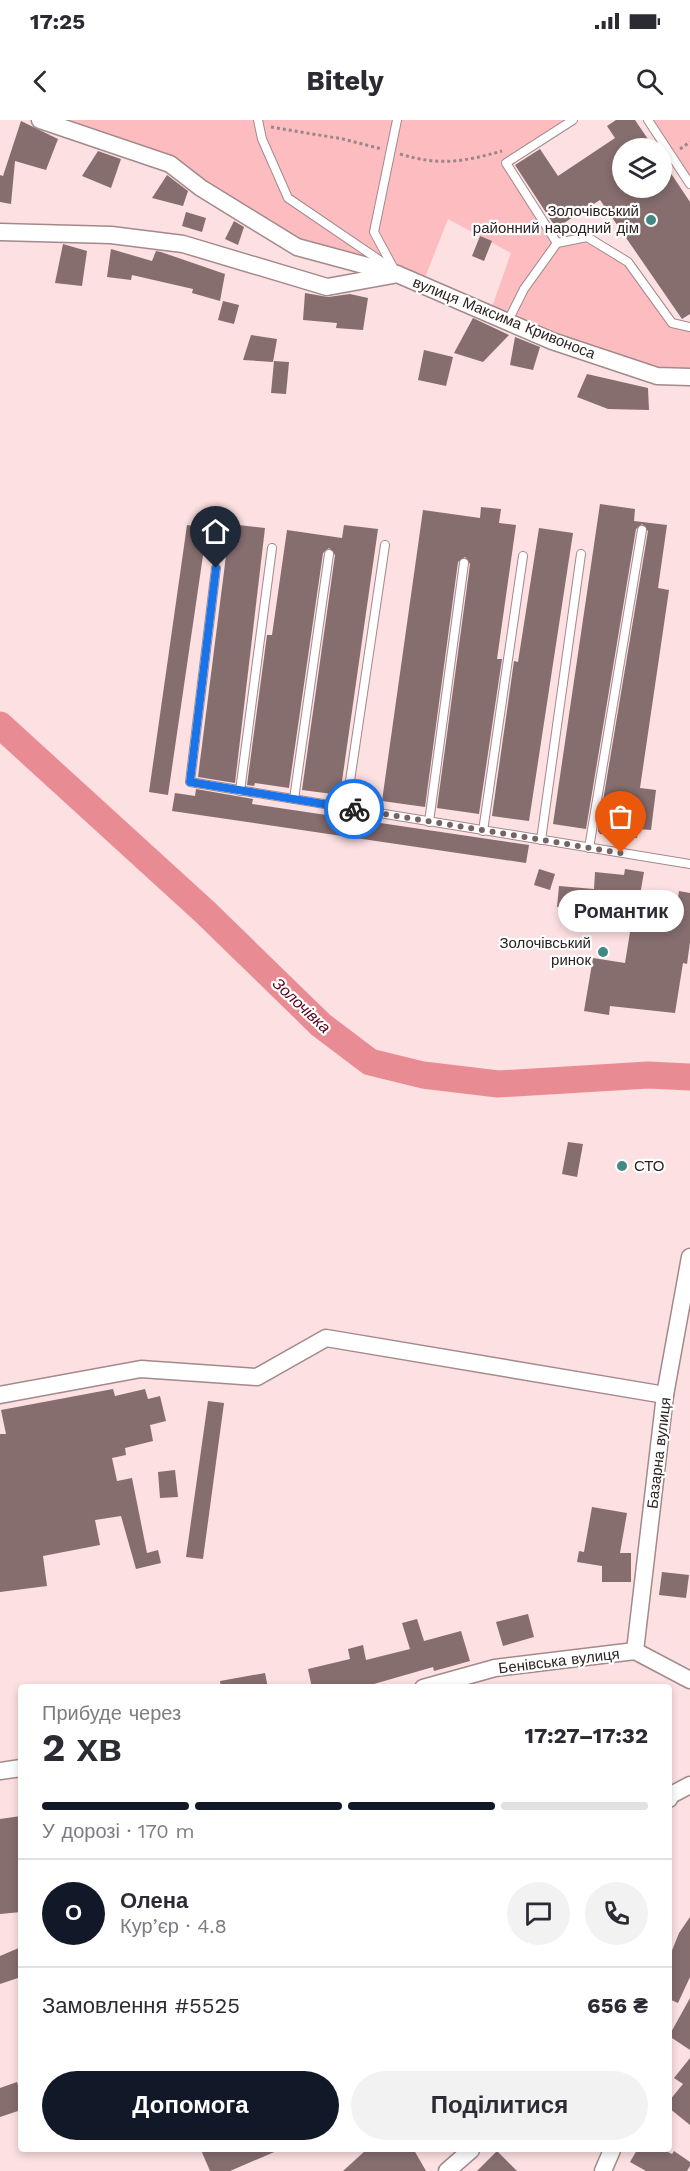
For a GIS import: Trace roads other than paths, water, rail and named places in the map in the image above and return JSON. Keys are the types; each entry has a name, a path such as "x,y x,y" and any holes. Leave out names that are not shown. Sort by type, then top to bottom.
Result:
{"street":[{"path":"40,120 170,164 201,188 297,247 397,274"},
{"name":"вулиця Максима Кривоноса","path":"0,232 111,235 183,244 327,287 397,274 552,341 657,376 690,377"},
{"name":"Базарна вулиця","path":"635,1651 665,1395 690,1257"},
{"path":"0,1395 141,1369 257,1377 326,1338 665,1395"},
{"name":"Бенівська вулиця","path":"437,1684 495,1668 635,1651 690,1680"},
{"path":"0,1771 18,1768"},
{"path":"672,1796 690,1785"},
{"path":"447,2171 469,2152"},
{"path":"603,2171 611,2152"}],"lane":[{"path":"258,120 262,139 288,198 397,274"},
{"path":"397,120 374,232 397,274"},
{"path":"557,243 506,163 573,120"},
{"path":"648,120 690,184"},
{"path":"508,321 524,290 557,243 587,237 628,262 672,323 690,327"},
{"path":"590,848 642,530"},
{"path":"346,808 385,545"},
{"path":"240,790 272,548"},
{"path":"294,799 329,554"},
{"path":"541,840 581,554"},
{"path":"483,831 522,556"},
{"path":"429,822 464,563"},
{"path":"216,568 190,782 690,864"}],"waterway":[{"name":"Золочівка","path":"0,725 205,912 321,1025 370,1062 423,1075 498,1084 648,1075 690,1077"}],"place":[{"name":"Золочівський районний народний дім","path":"651,220"},
{"name":"Романтик","path":"621,853"},
{"name":"Золочівський ринок","path":"603,952"},
{"name":"СТО","path":"622,1166"}]}
